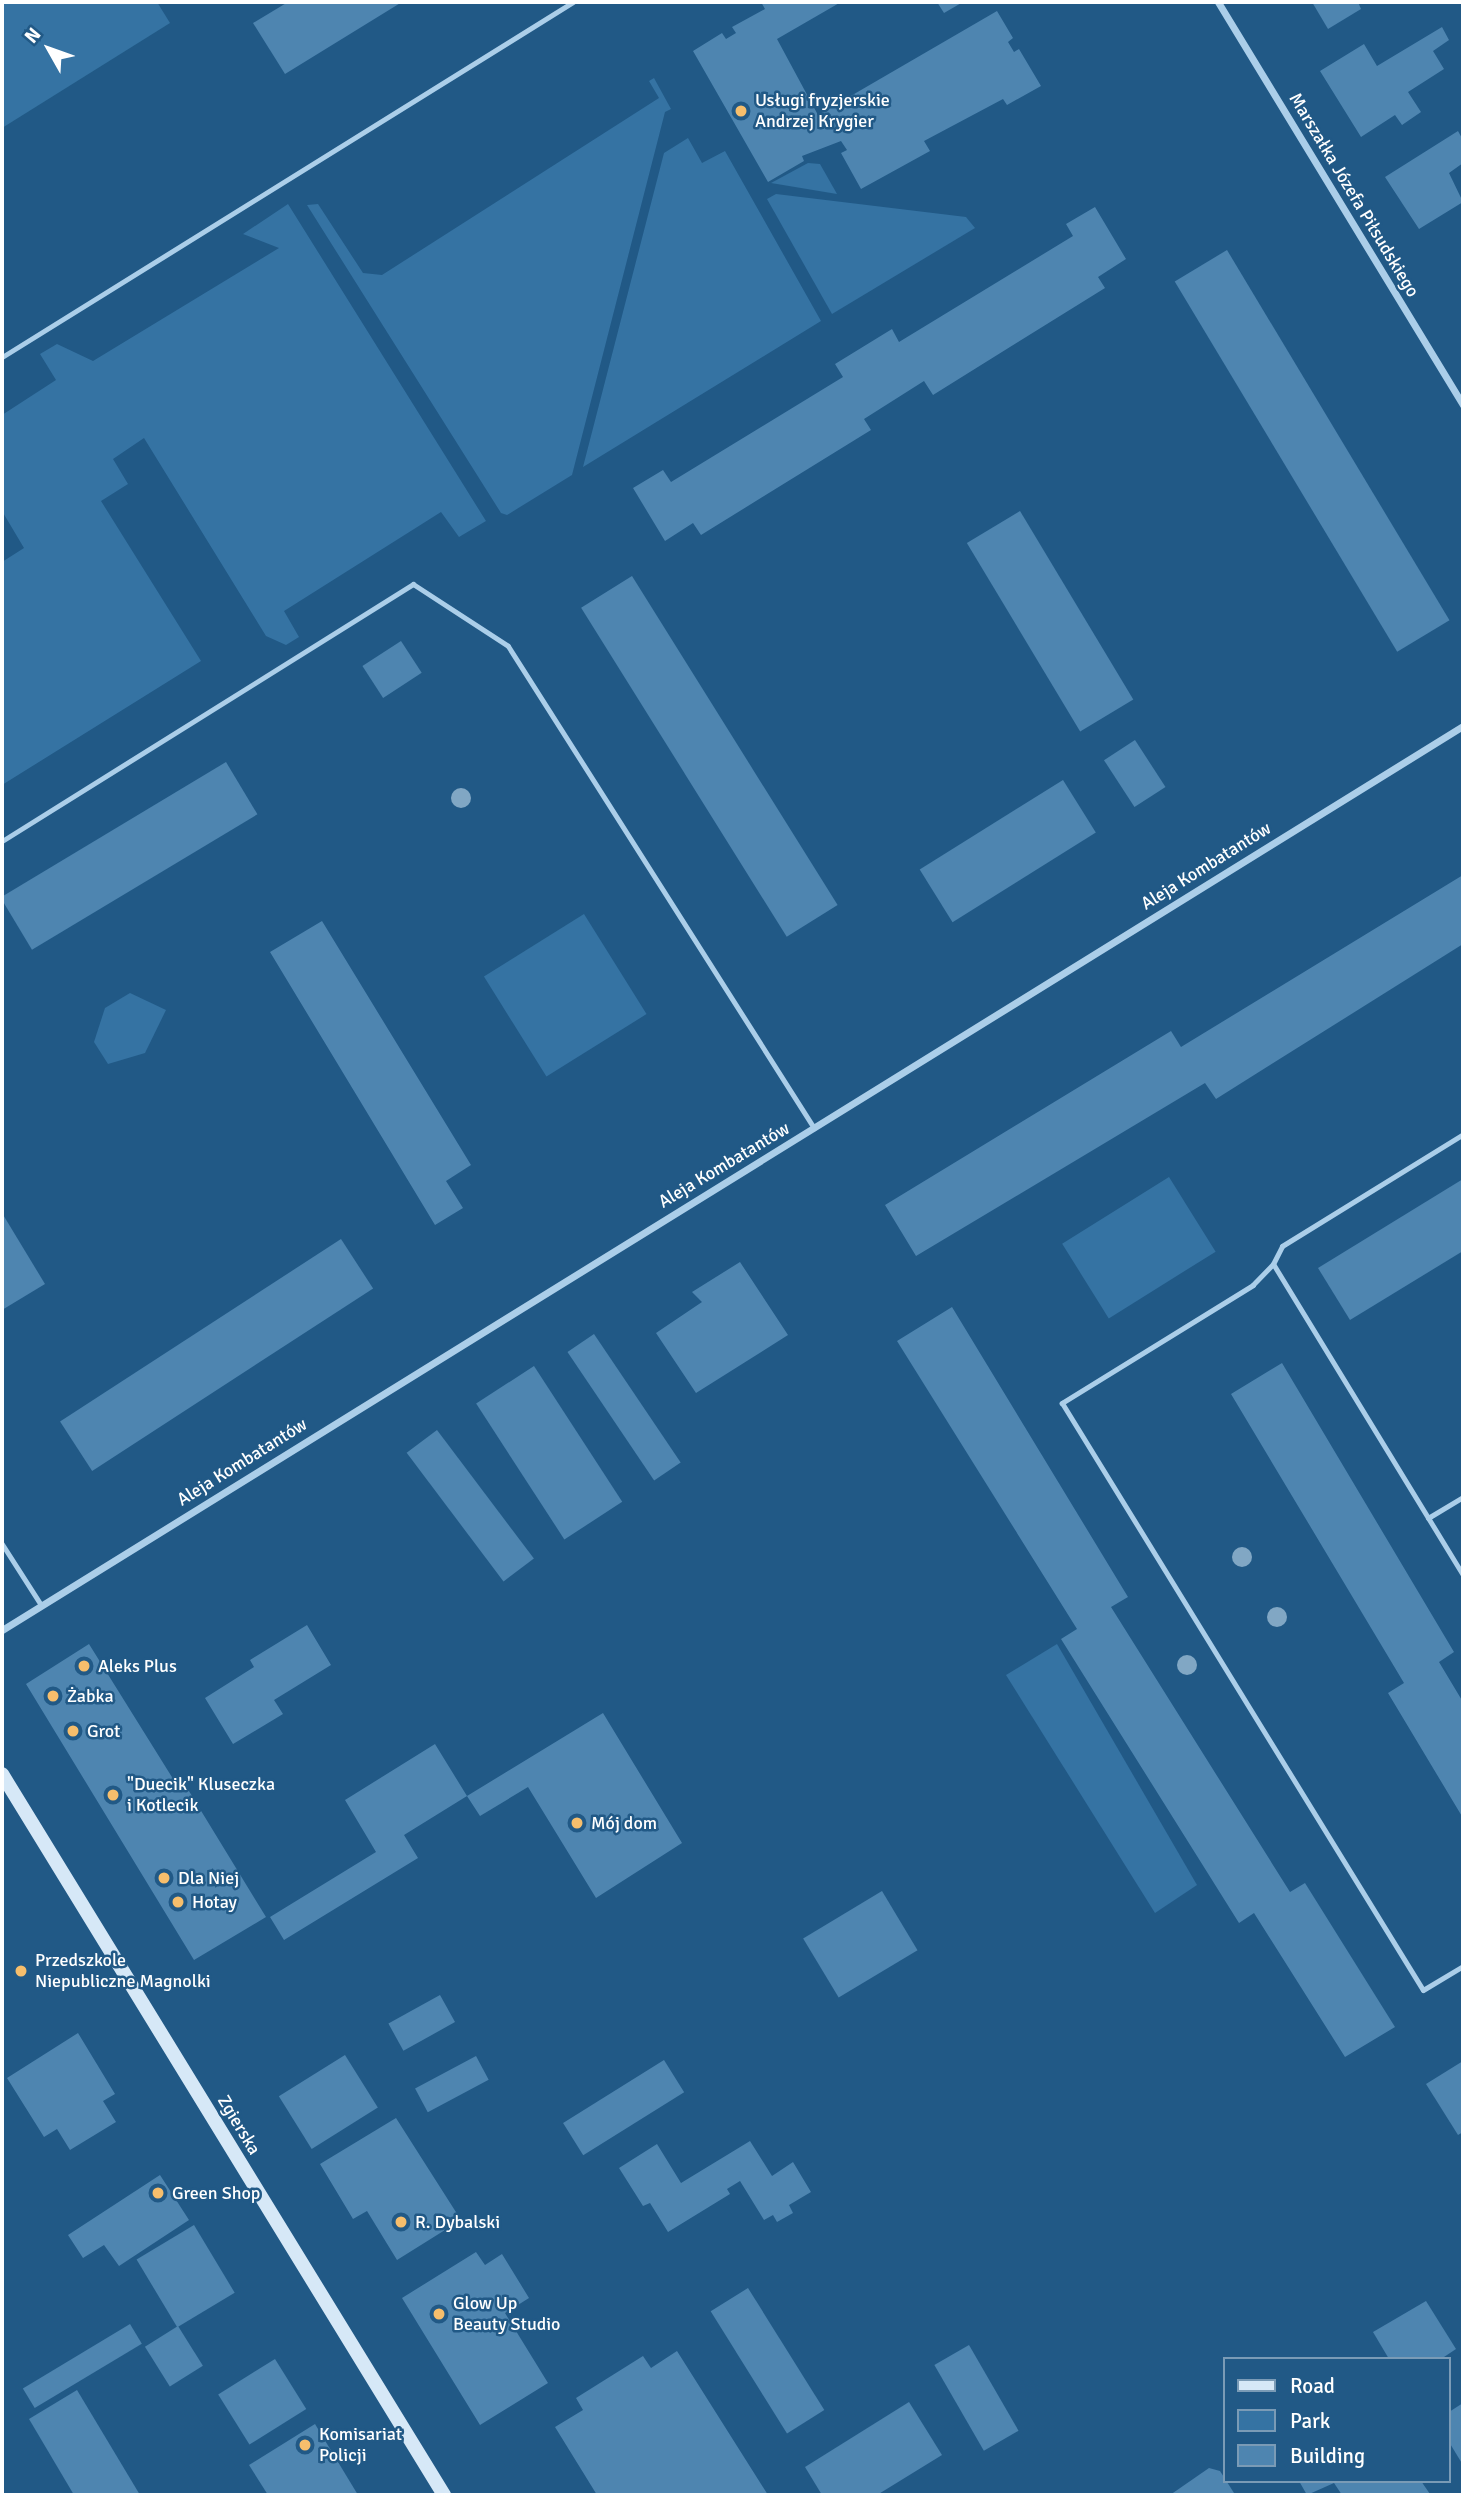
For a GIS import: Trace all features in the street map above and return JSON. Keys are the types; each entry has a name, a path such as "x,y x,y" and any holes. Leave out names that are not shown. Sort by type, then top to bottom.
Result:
{"main road":[{"name":"Zgierska","path":"2,1774 444,2495"}],"street":[{"name":"Marszałka Józefa Piłsudskiego","path":"1218,2 1463,405"},
{"name":"Aleja Kombatantów","path":"2,1630 1463,726"}],"lane":[{"path":"2,357 573,2"},
{"path":"2,841 412,584 508,646 814,1128"},
{"path":"1463,1134 1282,1246 1273,1264 1254,1285 1062,1404 1423,1990 1463,1966"},
{"path":"1273,1264 1463,1575"},
{"path":"1428,1518 1463,1497"},
{"path":"2,1544 41,1605"}],"green space":[{"path":"2,2 157,2 170,23 2,128"},
{"path":"654,78 671,109 665,112 572,475 507,515 501,513 307,205 318,204 363,273 382,275 659,98 649,81"},
{"path":"688,138 702,163 725,151 821,321 583,467 664,153"},
{"path":"808,163 820,164 837,194 771,183"},
{"path":"776,194 966,217 975,228 832,314 767,199"},
{"path":"288,204 486,521 459,537 441,512 284,611 299,637 286,645 266,636 144,438 113,459 128,484 101,501 201,661 2,785 2,562 24,548 2,511 2,415 56,380 40,354 57,344 93,361 279,248 243,234"},
{"path":"584,914 647,1014 546,1077 484,977"},
{"path":"130,993 166,1010 145,1053 108,1064 94,1042 105,1008"},
{"path":"1169,1177 1216,1252 1109,1318 1062,1244"},
{"path":"1057,1644 1197,1885 1155,1913 1006,1675"}],"building":[{"path":"288,2 402,2 285,74 253,23"},
{"path":"761,2 841,2 777,39 818,115 997,11 1013,38 1008,42 1014,52 1019,49 1041,86 1007,105 1003,99 924,141 930,151 861,189 841,153 847,150 841,141 802,156 804,161 768,182 693,51 722,33 726,39 736,33 732,27 765,9"},
{"path":"937,2 963,2 944,13"},
{"path":"1312,2 1358,2 1361,9 1328,29"},
{"path":"1442,27 1449,40 1433,51 1444,69 1408,92 1421,112 1402,125 1395,115 1361,137 1320,71 1364,44 1377,66"},
{"path":"1458,131 1463,140 1463,163 1449,173 1463,202 1419,229 1385,177"},
{"path":"1095,207 1126,259 1098,277 1105,288 933,395 924,381 864,419 871,430 701,535 693,523 665,541 633,488 663,470 671,482 843,377 835,364 892,329 899,342 1073,236 1066,224"},
{"path":"1227,250 1449,620 1397,652 1175,281"},
{"path":"1020,511 1133,700 1080,732 967,543"},
{"path":"632,576 838,905 787,937 581,608"},
{"path":"401,641 422,673 383,698 362,666"},
{"path":"1135,740 1165,787 1134,807 1104,760"},
{"path":"226,762 257,814 32,950 2,897"},
{"path":"1063,780 1096,833 953,922 920,870"},
{"path":"1463,875 1463,944 1216,1099 1205,1083 916,1256 885,1205 1171,1031 1181,1047"},
{"path":"322,921 471,1165 446,1181 463,1208 435,1225 270,952"},
{"path":"1463,1179 1463,1251 1350,1320 1318,1268"},
{"path":"2,1213 45,1284 2,1310"},
{"path":"341,1239 373,1288 92,1471 60,1421"},
{"path":"740,1262 788,1335 696,1393 656,1333 702,1302 692,1292"},
{"path":"952,1307 1128,1597 1111,1607 1290,1892 1305,1883 1395,2027 1345,2057 1254,1913 1239,1923 1061,1639 1077,1629 897,1341"},
{"path":"594,1334 681,1463 654,1480 567,1352"},
{"path":"1282,1363 1454,1652 1439,1662 1463,1702 1463,1818 1388,1693 1404,1683 1231,1394"},
{"path":"534,1366 622,1502 564,1539 476,1404"},
{"path":"437,1430 534,1559 504,1581 407,1453"},
{"path":"307,1625 331,1665 274,1700 283,1714 233,1744 205,1698 254,1667 250,1660"},
{"path":"89,1644 175,1782 181,1778 266,1917 194,1960 26,1684"},
{"path":"603,1713 682,1843 596,1898 528,1787 480,1816 467,1796"},
{"path":"435,1744 467,1796 404,1835 418,1858 284,1940 270,1917 376,1852 345,1800"},
{"path":"882,1891 918,1950 839,1998 803,1938"},
{"path":"440,1995 455,2022 403,2051 388,2024"},
{"path":"78,2033 115,2094 103,2101 116,2122 70,2150 57,2129 44,2137 7,2078"},
{"path":"345,2055 378,2108 312,2149 279,2096"},
{"path":"476,2056 489,2080 428,2112 415,2088"},
{"path":"664,2060 684,2092 583,2155 563,2123"},
{"path":"1463,2061 1463,2132 1458,2135 1426,2084"},
{"path":"396,2118 461,2220 397,2260 367,2211 353,2219 320,2164"},
{"path":"750,2141 772,2176 793,2162 811,2192 789,2205 793,2213 777,2222 773,2215 764,2220 740,2181 727,2189 730,2194 668,2232 650,2203 643,2206 619,2168 657,2144 681,2183"},
{"path":"160,2175 189,2220 119,2266 104,2245 83,2258 68,2235"},
{"path":"194,2225 235,2293 177,2327 137,2260"},
{"path":"476,2252 485,2265 502,2254 529,2298 505,2313 548,2383 480,2425 402,2298"},
{"path":"748,2288 824,2410 787,2433 711,2311"},
{"path":"1426,2301 1456,2349 1444,2357 1388,2357 1373,2332"},
{"path":"130,2324 142,2344 35,2408 23,2388"},
{"path":"178,2326 203,2366 170,2387 145,2347"},
{"path":"969,2345 1018,2431 984,2451 934,2365"},
{"path":"677,2351 768,2495 597,2495 555,2427 583,2410 576,2398 643,2356 651,2368"},
{"path":"275,2359 306,2409 249,2445 218,2395"},
{"path":"77,2390 140,2495 74,2495 29,2419"},
{"path":"909,2402 942,2455 877,2495 822,2495 805,2467"},
{"path":"1463,2403 1463,2465 1451,2445 1451,2411"},
{"name":"Komisariat Policji","path":"315,2424 358,2495 268,2495 249,2465"},
{"path":"1209,2468 1220,2471 1224,2483 1228,2483 1234,2493 1170,2495"},
{"path":"1300,2483 1334,2483 1307,2495"},
{"path":"1334,2483 1422,2483 1430,2494 1342,2495"}],"place":[{"name":"Usługi fryzjerskie Andrzej Krygier","path":"741,111"},
{"name":"Aleks Plus","path":"84,1666"},
{"name":"Żabka","path":"53,1696"},
{"name":"Grot","path":"73,1731"},
{"name":"\"Duecik\" Kluseczka i Kotlecik","path":"113,1795"},
{"name":"Mój dom","path":"577,1823"},
{"name":"Dla Niej","path":"164,1878"},
{"name":"Hotay","path":"178,1902"},
{"name":"Przedszkole Niepubliczne Magnolki","path":"21,1971"},
{"name":"Green Shop","path":"158,2193"},
{"name":"R. Dybalski","path":"401,2222"},
{"name":"Glow Up Beauty Studio","path":"439,2314"},
{"name":"Komisariat Policji","path":"305,2445"}]}
